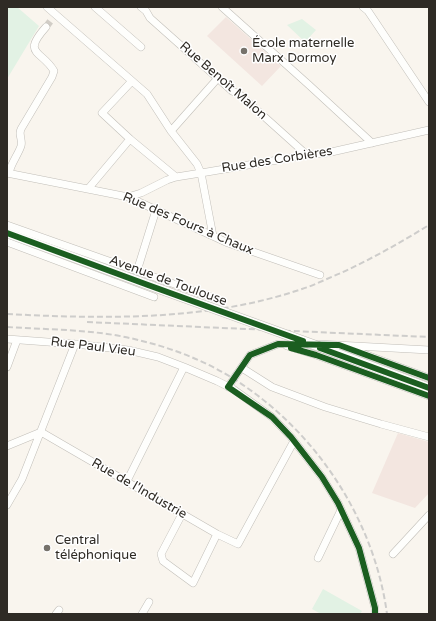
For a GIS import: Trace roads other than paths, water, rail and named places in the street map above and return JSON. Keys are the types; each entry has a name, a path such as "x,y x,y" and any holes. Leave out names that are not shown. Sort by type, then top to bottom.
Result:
{"main road":[{"name":"Avenue de Toulouse","path":"7,232 429,388"}],"street":[{"path":"47,7 54,17 147,94 171,131 197,164 201,173 213,236"},
{"path":"95,7 141,47"},
{"name":"Rue Benoît Malon","path":"141,7 146,11 150,18 232,90 239,94 307,155"},
{"path":"222,7 372,143"},
{"path":"365,9 429,102"},
{"path":"8,173 22,144 19,132 52,77 54,71 50,65 37,54 34,48 35,42 40,33 46,27"},
{"path":"171,131 218,78"},
{"path":"132,81 102,113 176,176"},
{"name":"Rue des Corbières","path":"128,197 141,193 176,176 327,153 429,130"},
{"path":"88,190 130,138"},
{"name":"Rue des Fours à Chaux","path":"8,173 128,197 228,243 320,275"},
{"path":"137,271 156,210"},
{"name":"Avenue de Toulouse","path":"7,225 217,299"},
{"name":"Avenue de Toulouse","path":"7,242 154,297"},
{"name":"Rue Paul Vieu","path":"7,339 128,350 158,357 217,381 272,416 322,477 342,510 359,548 375,608 375,614"},
{"path":"7,367 17,340"},
{"path":"7,505 22,479 75,344"},
{"path":"278,344 316,355 429,396"},
{"path":"228,387 250,355 278,344 339,345 429,350"},
{"path":"339,345 429,378"},
{"path":"127,481 184,367"},
{"path":"242,368 278,390 325,407 429,437"},
{"path":"7,446 41,432"},
{"name":"Rue de l'Industrie","path":"41,432 217,534 238,544 294,441"},
{"path":"318,558 342,510"},
{"path":"182,514 161,554 163,561 193,583 217,534"},
{"path":"393,554 429,516"},
{"path":"142,614 149,602"}],"tunnel":[{"path":"46,27 52,19"}],"railway":[{"path":"7,314 119,317 193,312 230,307 266,299 307,287 341,273 429,225"},
{"path":"87,322 429,337"},
{"path":"7,327 92,332 142,341 170,349 196,359 222,372 246,387 273,408 298,432 320,458 340,486 357,516 370,548 381,581 387,614"}],"place":[{"name":"École maternelle Marx Dormoy","path":"244,51"},
{"name":"Central téléphonique","path":"47,548"}]}
